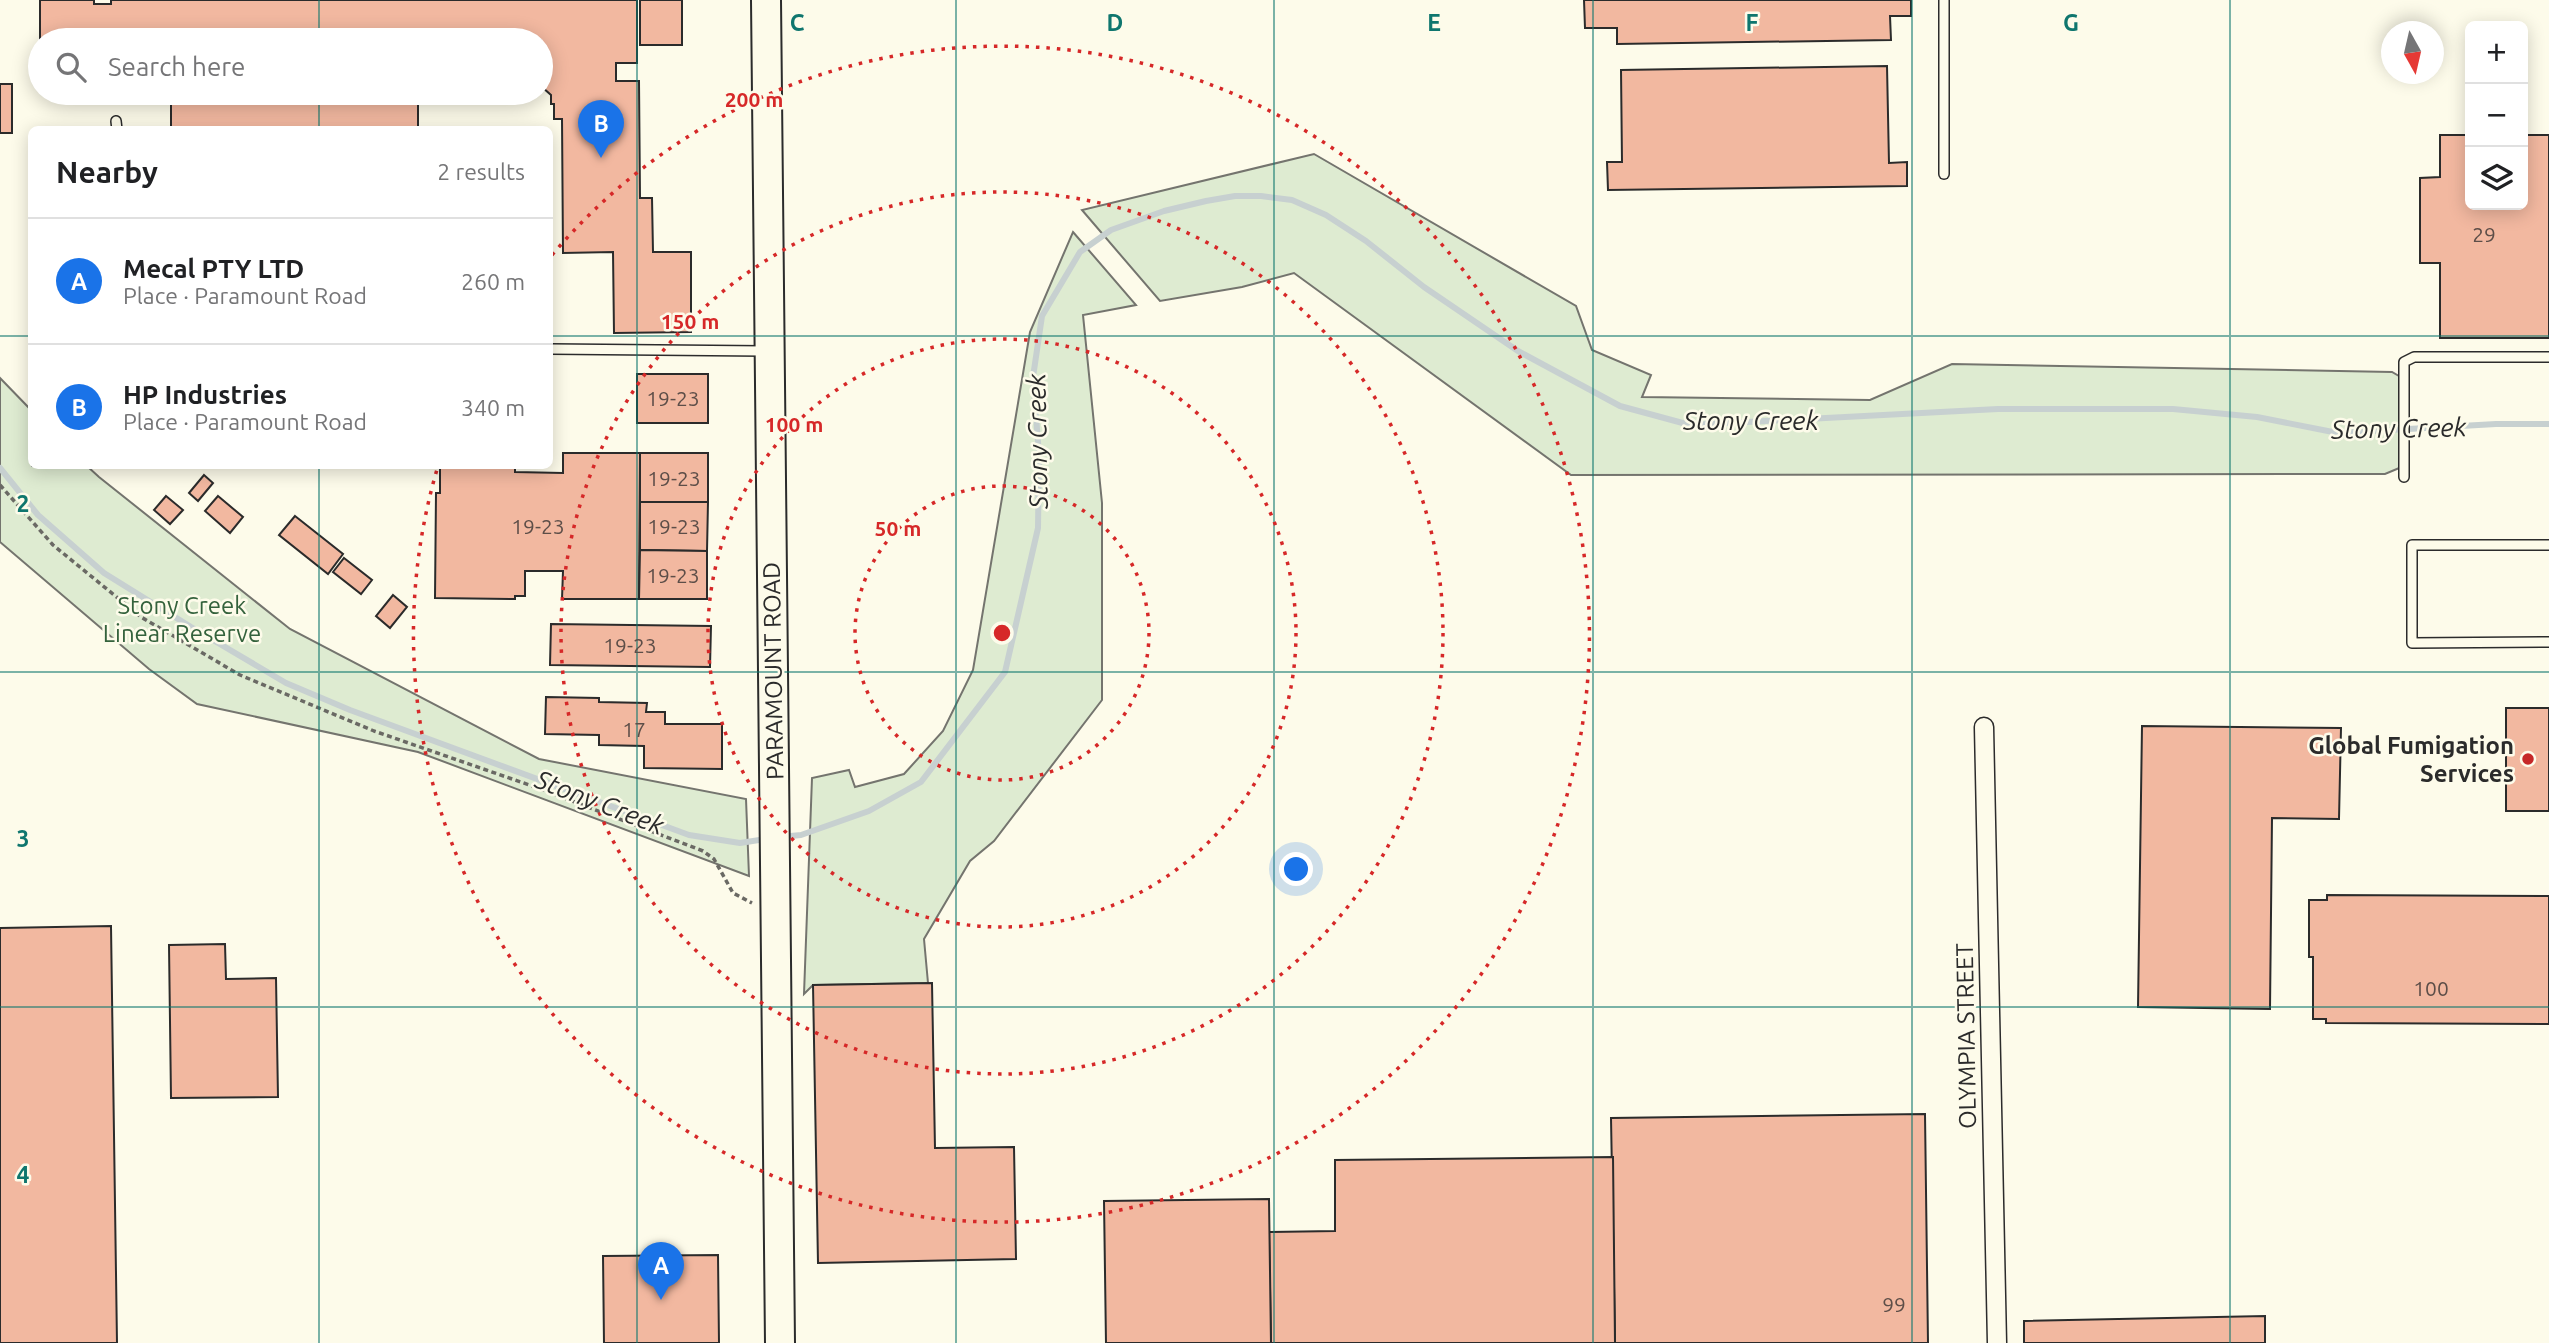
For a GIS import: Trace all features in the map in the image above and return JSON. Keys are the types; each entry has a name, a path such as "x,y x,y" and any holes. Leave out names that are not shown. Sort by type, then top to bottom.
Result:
{"main road":[{"name":"PARAMOUNT ROAD","path":"766,0 780,1343"}],"street":[{"name":"OLYMPIA STREET","path":"1984,727 1997,1343"}],"lane":[{"path":"1944,0 1944,174"},
{"path":"553,349 770,351"},
{"path":"2404,477 2404,362 2414,357 2549,357"},
{"path":"2549,545 2412,545 2412,643 2549,642"}],"path":[{"path":"0,485 53,545 141,618 240,675 374,731 538,788 703,851 713,859 733,894 743,900"}],"green space":[{"path":"1314,154 1576,306 1592,350 1651,375 1642,397 1870,400 1952,364 2392,372 2404,379 2404,466 2385,474 1571,475 1294,273 1242,287 1160,301 1082,210"},
{"path":"1073,232 1136,305 1083,315 1102,503 1102,700 994,841 970,861 924,939 928,983 813,985 804,994 812,778 849,770 855,787 904,774 943,731 973,670 1030,332"},
{"name":"Stony Creek Linear Reserve","path":"0,378 28,407 28,469 90,469 290,629 539,759 746,799 749,876 418,752 197,704 149,669 0,542"}],"building":[{"path":"40,0 94,0 94,4 111,4 111,0 637,0 637,63 616,63 616,81 639,81 640,198 652,198 653,252 691,252 691,332 614,333 613,252 563,253 562,119 554,119 553,28 40,28"},
{"path":"640,0 682,0 682,45 640,45"},
{"path":"1584,0 1911,0 1911,16 1890,16 1891,40 1617,44 1617,28 1585,28"},
{"path":"1887,66 1889,163 1907,162 1907,186 1608,190 1607,162 1622,162 1621,70"},
{"path":"0,84 12,84 12,133 0,133"},
{"path":"171,105 418,105 418,126 171,126"},
{"path":"2440,135 2465,135 2465,210 2528,210 2528,135 2549,135 2549,338 2440,338 2440,263 2420,263 2420,178 2440,177"},
{"path":"637,374 708,374 708,423 637,423"},
{"path":"563,453 640,453 639,599 562,599 563,571 525,571 525,596 515,596 515,599 435,598 436,493 440,493 440,469 515,469 515,472 563,473"},
{"path":"640,453 708,453 708,502 640,502"},
{"path":"204,475 213,483 198,501 189,493"},
{"path":"166,496 183,510 170,524 154,510"},
{"path":"218,496 243,517 230,533 205,511"},
{"path":"640,502 708,502 707,551 640,550"},
{"path":"295,516 343,554 328,574 279,535"},
{"path":"640,550 707,551 707,599 639,599"},
{"path":"344,558 372,580 361,594 333,572"},
{"path":"393,595 407,607 390,628 376,616"},
{"path":"551,624 711,626 710,667 550,665"},
{"path":"546,697 599,698 599,702 647,703 646,712 665,712 665,724 722,724 722,769 644,768 644,746 599,745 599,735 545,734"},
{"name":"Global Fumigation Services","path":"2506,708 2549,708 2549,811 2506,811"},
{"path":"2142,726 2341,728 2339,819 2272,818 2270,1009 2138,1007"},
{"path":"2327,895 2549,896 2549,1024 2326,1023 2326,1019 2313,1019 2309,900 2327,900"},
{"path":"111,926 117,1343 0,1343 0,928"},
{"path":"225,944 226,979 276,978 278,1097 171,1098 169,945"},
{"path":"932,983 935,1148 1014,1147 1016,1259 818,1263 813,985"},
{"path":"1925,1114 1928,1343 1615,1343 1611,1118"},
{"path":"1613,1157 1615,1343 1271,1343 1269,1232 1335,1231 1335,1160"},
{"path":"1269,1199 1271,1343 1106,1343 1104,1201"},
{"path":"718,1255 719,1343 604,1343 603,1256"},
{"path":"2265,1316 2265,1343 2024,1343 2024,1321"}],"waterway":[{"name":"Stony Creek","path":"780,837 801,835 869,811 921,782 1005,672 1038,528 1039,455 1033,377 1042,316 1080,252 1111,230 1164,211 1206,201 1235,196 1261,196 1292,200 1326,215 1366,241 1424,287 1518,351 1620,406 1690,425 1998,409 2173,409 2257,417 2338,433 2496,424 2549,424"},
{"name":"Stony Creek","path":"0,468 38,515 104,573 286,683 350,710 689,835 740,843 766,839"}],"place":[{"name":"HP Industries","path":"601,158"},
{"name":"Global Fumigation Services","path":"2528,759"},
{"name":"Mecal PTY LTD","path":"661,1300"}]}
